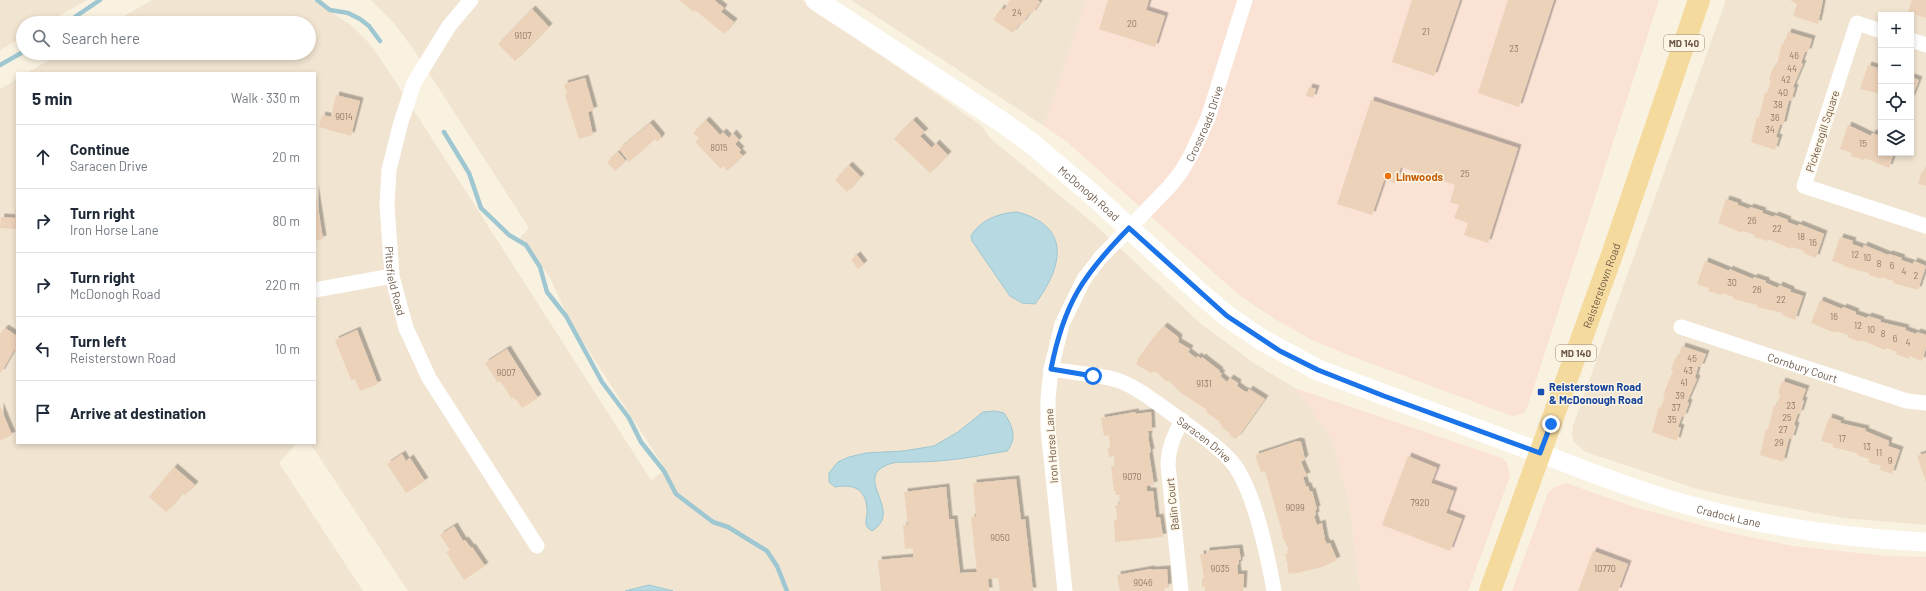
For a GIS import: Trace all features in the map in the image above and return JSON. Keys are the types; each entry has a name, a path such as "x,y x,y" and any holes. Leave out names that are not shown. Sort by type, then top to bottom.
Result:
{"main road":[{"name":"McDonogh Road","path":"816,0 1032,143 1227,316 1280,351 1318,370 1384,396 1540,453"},
{"name":"Reisterstown Road","path":"1490,591 1613,252 1699,0"}],"street":[{"name":"Pittsfield Road","path":"471,0 449,26 414,83 401,122 389,170 387,205 392,276 406,328 429,378 537,546"},
{"name":"Crossroads Drive","path":"1129,228 1169,187 1181,172 1191,155 1208,118 1245,0"},
{"name":"Pickersgill Square","path":"1878,30 1857,23 1804,186 1926,226"},
{"path":"1914,41 1926,45"},
{"name":"Iron Horse Lane","path":"1065,591 1048,429 1048,400 1051,369 1062,324 1071,302 1084,279 1101,256 1129,228"},
{"path":"316,290 392,276"},
{"name":"Cornbury Court","path":"1681,327 1907,401 1926,404"},
{"name":"Saracen Drive","path":"1051,369 1116,380 1137,390 1182,420 1232,462 1241,476 1249,494 1269,558 1274,591"},
{"name":"Balin Court","path":"1181,591 1168,465 1168,452 1171,441 1182,420"},
{"name":"Cradock Lane","path":"1540,453 1675,502 1762,524 1838,536 1926,542"}],"shaded area":[{"path":"0,0 87,0 59,16 16,16 16,41 0,50"},
{"path":"152,0 312,0 351,25 370,44 388,70 651,480 666,470 572,325 549,276 520,238 529,228 414,50 393,22 371,0 802,0 982,126 990,138 1093,223 1200,323 1254,363 1295,388 1331,437 1349,500 1360,591 408,591 311,444 316,444 316,72 29,72 49,60 316,60 316,16 124,16"},
{"path":"851,0 1086,0 1044,126"},
{"path":"1086,0 1659,0 1527,408 1523,414 1512,416 1343,353 1312,340 1275,319 1239,295 1067,142 1044,126"},
{"path":"1726,0 1926,0 1926,525 1842,518 1732,497 1694,488 1586,452 1574,442 1572,435 1573,426"},
{"path":"16,80 16,444 296,444 279,463 363,591 0,591 0,89"},
{"path":"1295,388 1502,458 1507,463 1510,476 1468,591 1360,591 1349,500 1331,437"},
{"path":"1566,483 1634,507 1730,533 1793,546 1886,556 1926,557 1926,591 1512,591 1548,493 1553,488"}],"water":[{"path":"1017,212 1035,218 1047,227 1054,238 1057,249 1056,262 1052,276 1045,290 1035,304 1022,303 1010,296 972,241 971,236 979,226 991,218"},
{"path":"995,411 1004,413 1013,432 1012,441 1007,451 949,460 895,463 883,467 876,473 876,488 882,506 883,515 880,523 872,531 866,525 866,501 861,492 853,487 835,487 829,482 829,473 838,462 849,457 866,453 903,451 934,446 958,432 983,412"},
{"path":"649,585 673,591 625,591"}],"building":[{"path":"679,0 714,0 724,8 721,12 734,22 724,34 695,10 694,12"},
{"path":"1010,0 1037,0 1040,2 1032,14 1030,12 1022,24 1020,23 1013,33 993,20 1001,8 1004,10"},
{"path":"1108,0 1149,0 1146,10 1165,16 1155,47 1099,29"},
{"path":"1412,0 1460,0 1434,76 1392,62"},
{"path":"1508,0 1554,0 1519,107 1478,93"},
{"path":"1790,0 1823,0 1818,24 1793,16 1797,4"},
{"path":"1912,0 1926,0 1926,18 1914,14 1914,12 1908,12"},
{"path":"532,9 549,27 515,61 498,44"},
{"path":"1788,32 1812,39 1808,52 1805,52 1801,63 1803,64 1793,87 1795,88 1791,101 1789,100 1783,125 1780,125 1776,137 1779,138 1775,150 1751,142 1757,117 1759,118 1765,93 1767,93 1771,81 1769,80 1773,67 1776,68 1782,43 1784,44"},
{"path":"1868,65 1878,68 1878,93 1860,89"},
{"path":"585,78 594,110 588,112 593,135 579,139 565,95 567,94 564,84"},
{"path":"1914,78 1919,80 1914,92"},
{"path":"1309,87 1316,89 1313,98 1306,96"},
{"path":"336,95 360,101 351,136 319,127 322,115 331,117"},
{"path":"1371,100 1518,148 1488,243 1464,235 1468,223 1454,218 1459,205 1450,202 1455,185 1401,167 1395,183 1384,180 1372,215 1337,204"},
{"path":"706,120 720,135 723,132 729,138 733,133 739,140 735,144 741,150 739,152 743,156 727,171 723,166 721,169 695,142 699,138 693,133"},
{"path":"913,120 925,132 920,136 932,148 936,143 948,155 930,173 894,139"},
{"path":"650,123 661,138 657,142 655,139 629,162 619,149"},
{"path":"1848,125 1871,136 1872,133 1878,135 1878,156 1893,156 1889,168 1865,158 1864,160 1851,156 1852,153 1840,149"},
{"path":"618,152 626,161 615,171 607,162"},
{"path":"849,165 861,177 847,192 835,180"},
{"path":"1926,167 1926,186 1918,184 1922,171 1924,172"},
{"path":"316,194 323,239 316,241"},
{"path":"1726,199 1749,209 1750,207 1763,211 1762,213 1774,217 1775,215 1788,220 1787,222 1798,226 1799,224 1824,234 1816,258 1803,253 1804,251 1792,247 1791,249 1768,239 1767,241 1754,237 1755,235 1743,231 1742,233 1718,223"},
{"path":"16,205 16,229 0,228 1,217 15,218"},
{"path":"1840,237 1853,241 1852,244 1863,248 1864,245 1888,255 1902,258 1901,260 1913,264 1914,261 1926,266 1918,290 1893,283 1894,281 1881,277 1881,279 1869,275 1869,273 1843,266 1844,265 1832,261"},
{"path":"857,255 864,264 858,269 851,260"},
{"path":"1705,261 1753,279 1754,277 1766,281 1766,283 1778,288 1779,285 1791,290 1791,292 1803,296 1795,320 1782,315 1783,313 1757,307 1758,305 1733,299 1734,297 1722,293 1721,295 1708,291 1709,288 1697,284"},
{"path":"1820,300 1842,309 1843,307 1856,312 1855,314 1867,318 1868,316 1881,320 1880,322 1906,328 1905,330 1916,334 1917,332 1926,335 1926,348 1922,361 1910,356 1909,359 1896,354 1897,352 1886,348 1885,350 1861,340 1860,342 1847,337 1848,335 1836,331 1835,333 1811,323"},
{"path":"1164,326 1178,337 1178,342 1190,349 1188,352 1196,358 1198,356 1201,359 1202,357 1220,371 1219,372 1222,374 1220,376 1227,382 1230,378 1238,383 1237,386 1244,391 1248,392 1249,389 1265,399 1235,439 1229,435 1230,433 1221,427 1222,425 1219,423 1220,422 1206,412 1207,410 1181,393 1168,380 1167,382 1155,371 1151,373 1136,364 1138,361 1137,360 1153,338"},
{"path":"5,328 16,335 16,351 14,350 1,373 0,372 0,334"},
{"path":"357,330 378,384 360,391 355,379 351,380 335,340"},
{"path":"1682,346 1706,354 1701,367 1698,367 1695,378 1697,379 1687,402 1689,403 1684,417 1682,416 1678,427 1681,428 1677,441 1652,432 1659,407 1661,408 1665,396 1663,395 1673,371 1671,370 1675,358 1678,358"},
{"path":"507,349 538,398 522,408 516,399 515,400 513,397 512,399 500,381 498,383 485,363"},
{"path":"1782,381 1806,389 1802,400 1804,401 1800,414 1798,413 1794,425 1796,426 1792,439 1789,438 1783,462 1760,455 1766,429 1768,430 1774,405 1777,406 1780,394 1778,393"},
{"path":"0,406 12,435 0,441"},
{"path":"1135,412 1136,414 1151,412 1152,431 1148,431 1148,437 1154,485 1147,486 1147,491 1153,491 1156,518 1160,517 1163,537 1115,542 1114,520 1118,520 1115,505 1120,505 1119,495 1116,495 1114,491 1111,466 1115,466 1114,456 1109,457 1109,435 1104,436 1101,418"},
{"path":"1829,417 1841,421 1840,423 1866,429 1865,431 1889,441 1888,446 1900,450 1892,474 1880,470 1881,466 1868,462 1869,459 1857,455 1857,453 1832,447 1833,444 1821,441"},
{"path":"1297,441 1301,442 1305,459 1301,462 1307,476 1303,477 1306,486 1308,486 1310,492 1312,491 1317,509 1315,510 1316,515 1314,516 1317,525 1322,523 1325,540 1327,544 1330,543 1337,560 1322,567 1289,574 1285,554 1288,553 1287,551 1289,550 1282,536 1283,535 1265,471 1261,472 1255,455"},
{"path":"1926,453 1926,482 1917,456"},
{"path":"402,454 406,461 410,458 425,481 406,493 387,464"},
{"path":"1408,456 1437,468 1431,483 1454,491 1446,513 1462,519 1450,551 1382,525"},
{"path":"174,467 195,485 185,495 183,493 166,512 149,497"},
{"path":"1016,479 1021,520 1025,519 1033,591 1000,591 998,578 988,579 989,591 881,591 878,560 913,557 913,548 905,549 903,525 908,525 904,492 946,487 949,519 954,519 960,573 977,572 971,517 976,517 973,483"},
{"path":"454,526 463,541 465,540 471,548 472,547 485,566 464,580 446,552 450,550 440,535"},
{"path":"1239,548 1241,560 1239,560 1239,564 1237,565 1238,574 1244,574 1243,591 1205,591 1205,587 1202,587 1202,578 1204,578 1200,554 1206,554 1206,551"},
{"path":"1593,551 1628,564 1618,591 1578,591"},
{"path":"1151,569 1167,569 1168,587 1164,588 1165,591 1120,591 1117,575"}],"waterway":[{"path":"76,16 100,0"},
{"path":"317,0 330,10 348,13 360,19 369,26 380,41"},
{"path":"0,65 16,56"},
{"path":"444,132 469,173 481,208 509,235 526,245 540,267 547,292 566,316 602,382 629,418 641,442 664,471 676,494 713,522 728,527 767,551 777,566 787,591"}],"place":[{"name":"Linwoods","path":"1388,176"},
{"name":"Reisterstown Road & McDonough Road","path":"1541,392"}],"route":[{"path":"1093,376 1051,369 1055,348 1062,324 1071,302 1084,279 1101,256 1129,228 1227,316 1262,340 1299,362 1384,396 1540,453 1551,424"}]}
